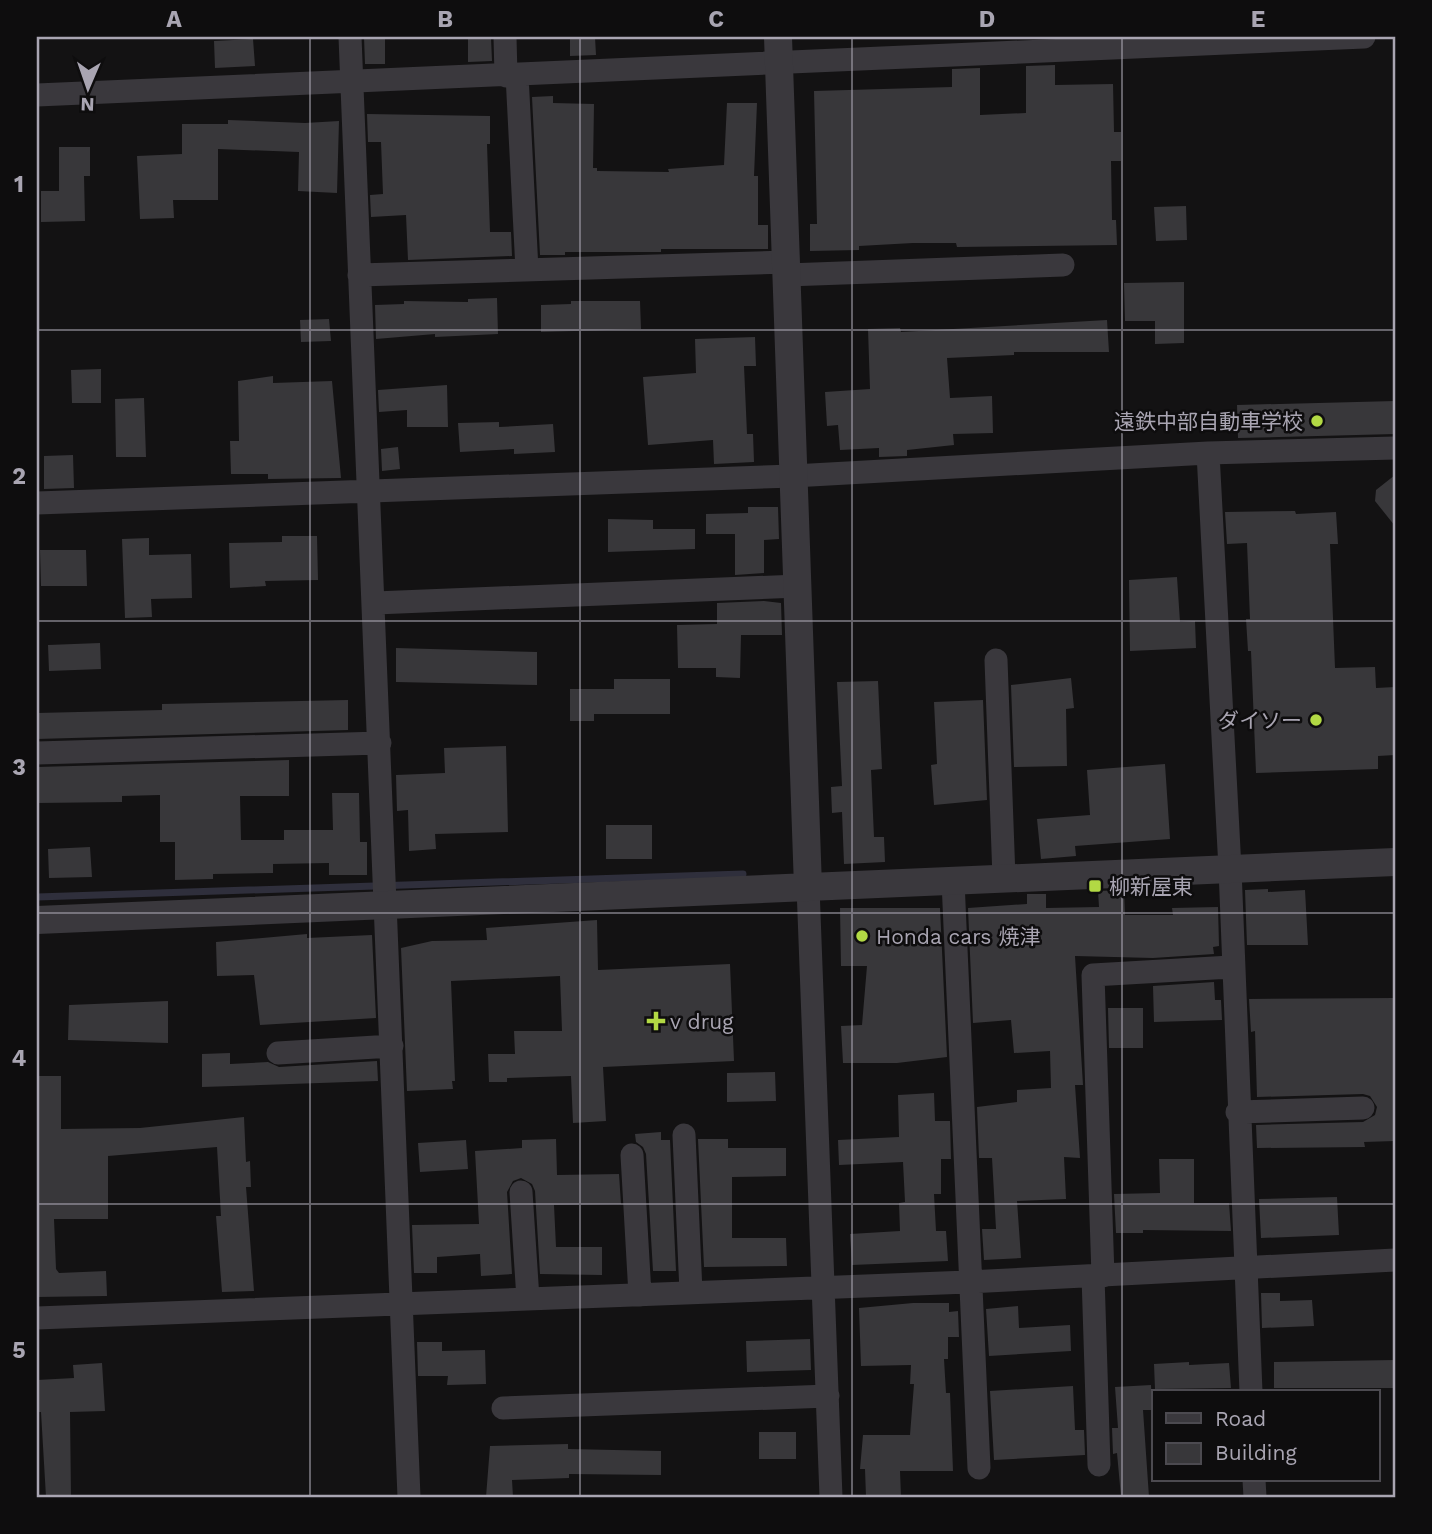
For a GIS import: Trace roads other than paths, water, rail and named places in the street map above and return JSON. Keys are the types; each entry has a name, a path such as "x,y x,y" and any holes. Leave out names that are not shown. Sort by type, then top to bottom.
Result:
{"street":[{"path":"350,37 410,1497"},
{"path":"505,37 512,75 527,270"},
{"path":"778,37 831,1497"},
{"path":"37,94 780,65 1191,40 1364,37"},
{"path":"359,275 527,270 1063,265"},
{"path":"37,503 793,476 1208,453 1395,448"},
{"path":"1208,453 1230,869 1231,967 1251,1390"},
{"path":"375,603 799,586"},
{"path":"996,660 1004,878"},
{"path":"37,753 380,743"},
{"path":"37,920 1395,862"},
{"path":"953,881 968,1282 979,1468"},
{"path":"1099,1465 1093,975 1231,967"},
{"path":"278,1053 392,1046"},
{"path":"1237,1112 1363,1108"},
{"path":"684,1135 691,1293"},
{"path":"632,1155 639,1295"},
{"path":"521,1192 528,1299"},
{"path":"37,1318 968,1282 1395,1260"},
{"path":"503,1408 828,1396"}],"waterway":[{"path":"37,897 743,874"}],"place":[{"name":"遠鉄中部自動車学校","path":"1317,421"},
{"name":"ダイソー","path":"1316,720"},
{"name":"柳新屋東","path":"1095,886"},
{"name":"Honda cars 焼津","path":"862,936"},
{"name":"v drug","path":"656,1021"}]}
